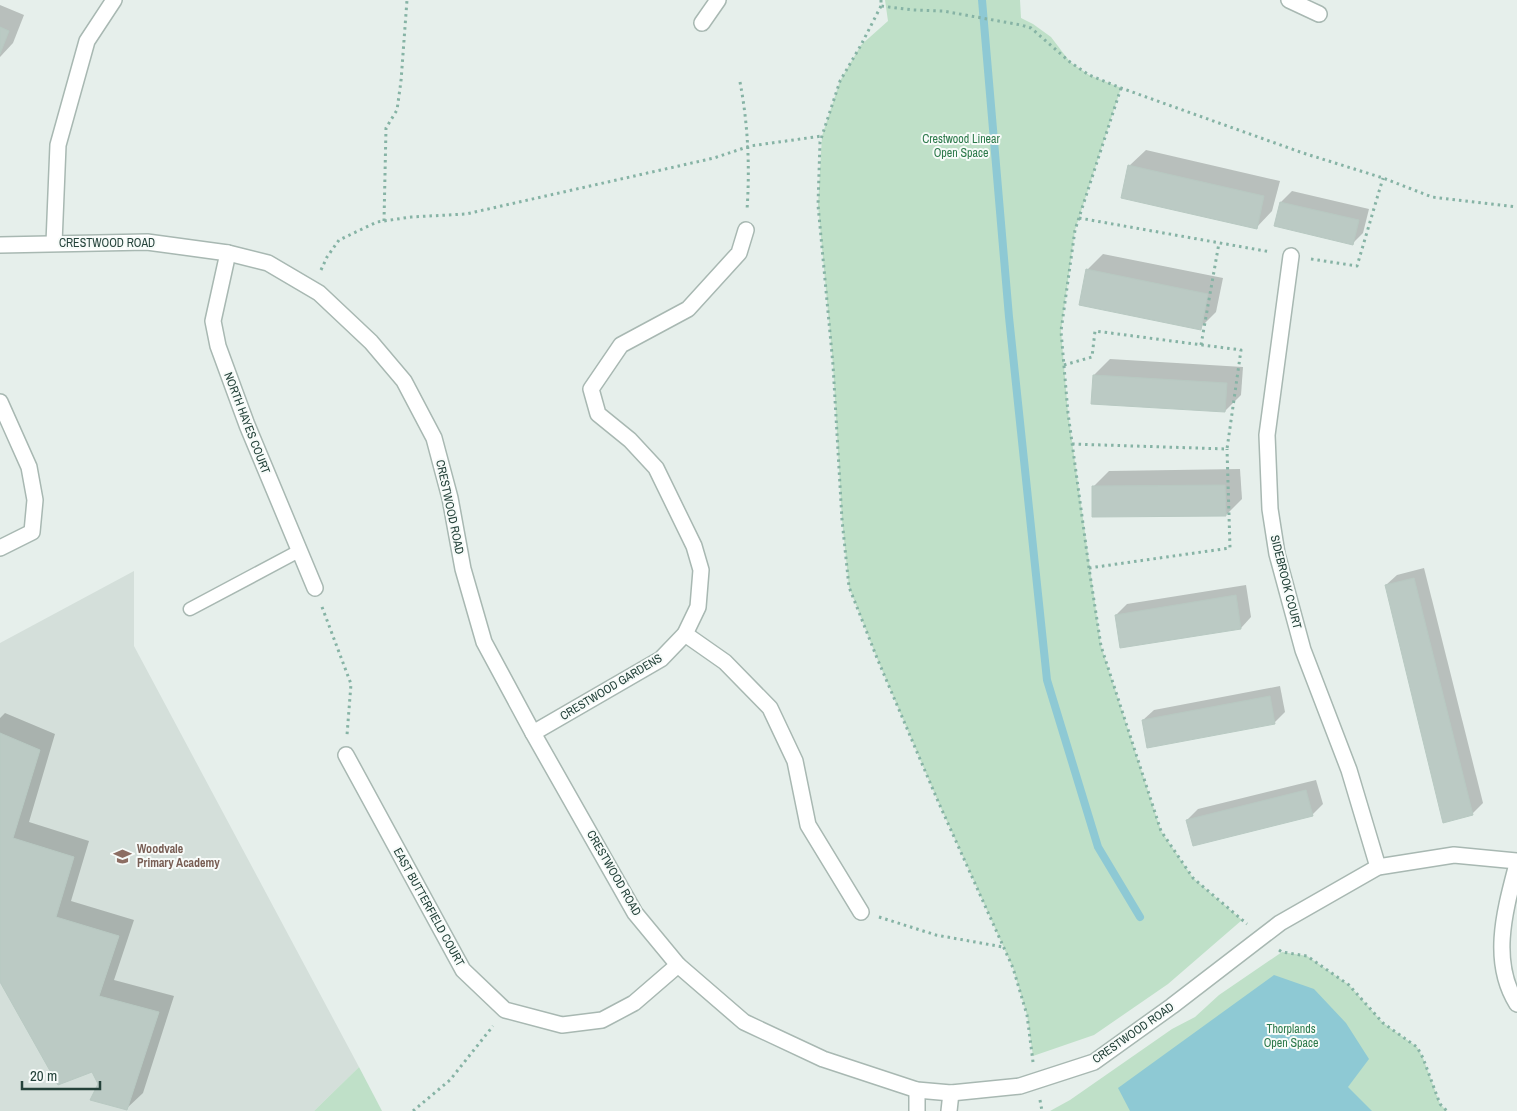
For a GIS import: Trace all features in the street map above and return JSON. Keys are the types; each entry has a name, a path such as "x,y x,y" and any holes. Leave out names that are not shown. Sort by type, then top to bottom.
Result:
{"street":[{"path":"54,243 58,145 87,41 114,0"},
{"path":"702,23 718,0"},
{"path":"1289,0 1319,14"},
{"name":"CRESTWOOD GARDENS","path":"533,733 661,659 685,634 698,607 701,570 694,546 656,468 630,440 598,414 591,389 621,345 688,309 739,253 746,230"},
{"name":"CRESTWOOD ROAD","path":"0,246 54,243 147,242 228,252 268,263 319,293 371,342 404,381 434,438 450,498 463,569 484,642 533,733 636,913 678,965 744,1022 823,1059 917,1090 951,1093 1020,1086 1094,1062 1172,1006 1280,923 1378,867 1454,855 1517,863"},
{"name":"NORTH HAYES COURT","path":"228,252 213,321 218,346 246,425 315,588"},
{"name":"SIDEBROOK COURT","path":"1291,256 1267,435 1270,509 1277,554 1303,650 1349,770 1378,867"},
{"path":"0,402 29,466 35,500 32,532 0,548"},
{"path":"685,634 725,662 770,708 795,761 808,825 861,912"},
{"name":"EAST BUTTERFIELD COURT","path":"346,754 463,970 505,1010 562,1025 602,1020 634,1004 678,965"},
{"path":"1517,863 1506,904 1502,938 1504,975 1517,1004"},
{"path":"917,1090 917,1111"},
{"path":"949,1111 951,1093"}],"lane":[{"path":"190,609 299,551"}],"path":[{"path":"384,220 386,128 398,110 407,0"},
{"path":"880,0 880,6 861,46 840,81 820,142 818,205 832,364 842,520 849,587 937,799 1013,968 1027,1015 1036,1080"},
{"path":"880,6 943,12 1031,28 1070,62 1089,75 1121,88 1303,153 1383,178 1432,197 1517,207"},
{"path":"740,82 745,107 747,147 748,190 746,230"},
{"path":"1121,88 1075,230 1060,331 1072,444 1101,646 1161,831 1193,878 1282,952 1308,956 1350,985 1383,1023 1417,1046 1440,1104 1448,1111"},
{"path":"312,289 327,257 339,240 377,222 411,217 466,214 714,158 747,147 822,136"},
{"path":"1079,218 1357,266 1383,178"},
{"path":"1201,345 1219,242"},
{"path":"1064,365 1092,357 1096,331 1241,350 1227,449 1230,548 1089,568"},
{"path":"1072,444 1227,449"},
{"path":"315,588 351,684 346,754"},
{"path":"861,912 936,935 1004,947"},
{"path":"414,1111 450,1080 505,1010"}],"shaded area":[{"name":"Woodvale Primary Academy","path":"134,571 134,646 359,1067 314,1111 0,1111 0,643"}],"green space":[{"name":"Crestwood Linear Open Space","path":"885,0 1020,0 1021,18 1051,37 1070,62 1089,75 1121,88 1075,230 1061,331 1068,413 1101,646 1161,831 1193,878 1242,920 1168,984 1094,1035 1033,1056 1027,1015 1013,968 937,799 849,587 842,520 833,365 818,205 822,136 840,81 861,45 888,21"},
{"name":"Thorplands Open Space","path":"1282,952 1307,956 1349,985 1383,1023 1417,1047 1440,1104 1447,1111 1050,1111 1070,1100 1172,1029 1195,1017 1219,995"},
{"path":"359,1067 382,1111 314,1111"}],"water":[{"name":"Thorplands Open Space","path":"1274,975 1314,989 1346,1023 1369,1059 1348,1087 1372,1111 1130,1111 1118,1088"}],"building":[{"path":"0,27 9,31 0,54"},
{"path":"1128,165 1264,196 1257,229 1121,198"},
{"path":"1280,202 1359,220 1353,245 1274,226"},
{"path":"1086,269 1208,294 1201,330 1079,305"},
{"path":"1093,375 1227,383 1225,412 1091,404"},
{"path":"1225,485 1226,516 1092,517 1092,486"},
{"path":"1414,578 1473,815 1443,823 1385,585"},
{"path":"1236,595 1241,629 1120,648 1115,615"},
{"path":"1270,696 1275,724 1147,748 1142,720"},
{"path":"0,733 40,750 13,838 74,857 56,917 119,936 99,996 159,1012 127,1110 90,1100 98,1084 92,1072 58,1085 0,982"},
{"path":"1306,790 1313,816 1193,846 1186,820"}],"waterway":[{"path":"982,0 1009,317 1047,680 1098,847 1140,917"}],"place":[{"name":"Woodvale Primary Academy","path":"123,856"}]}
